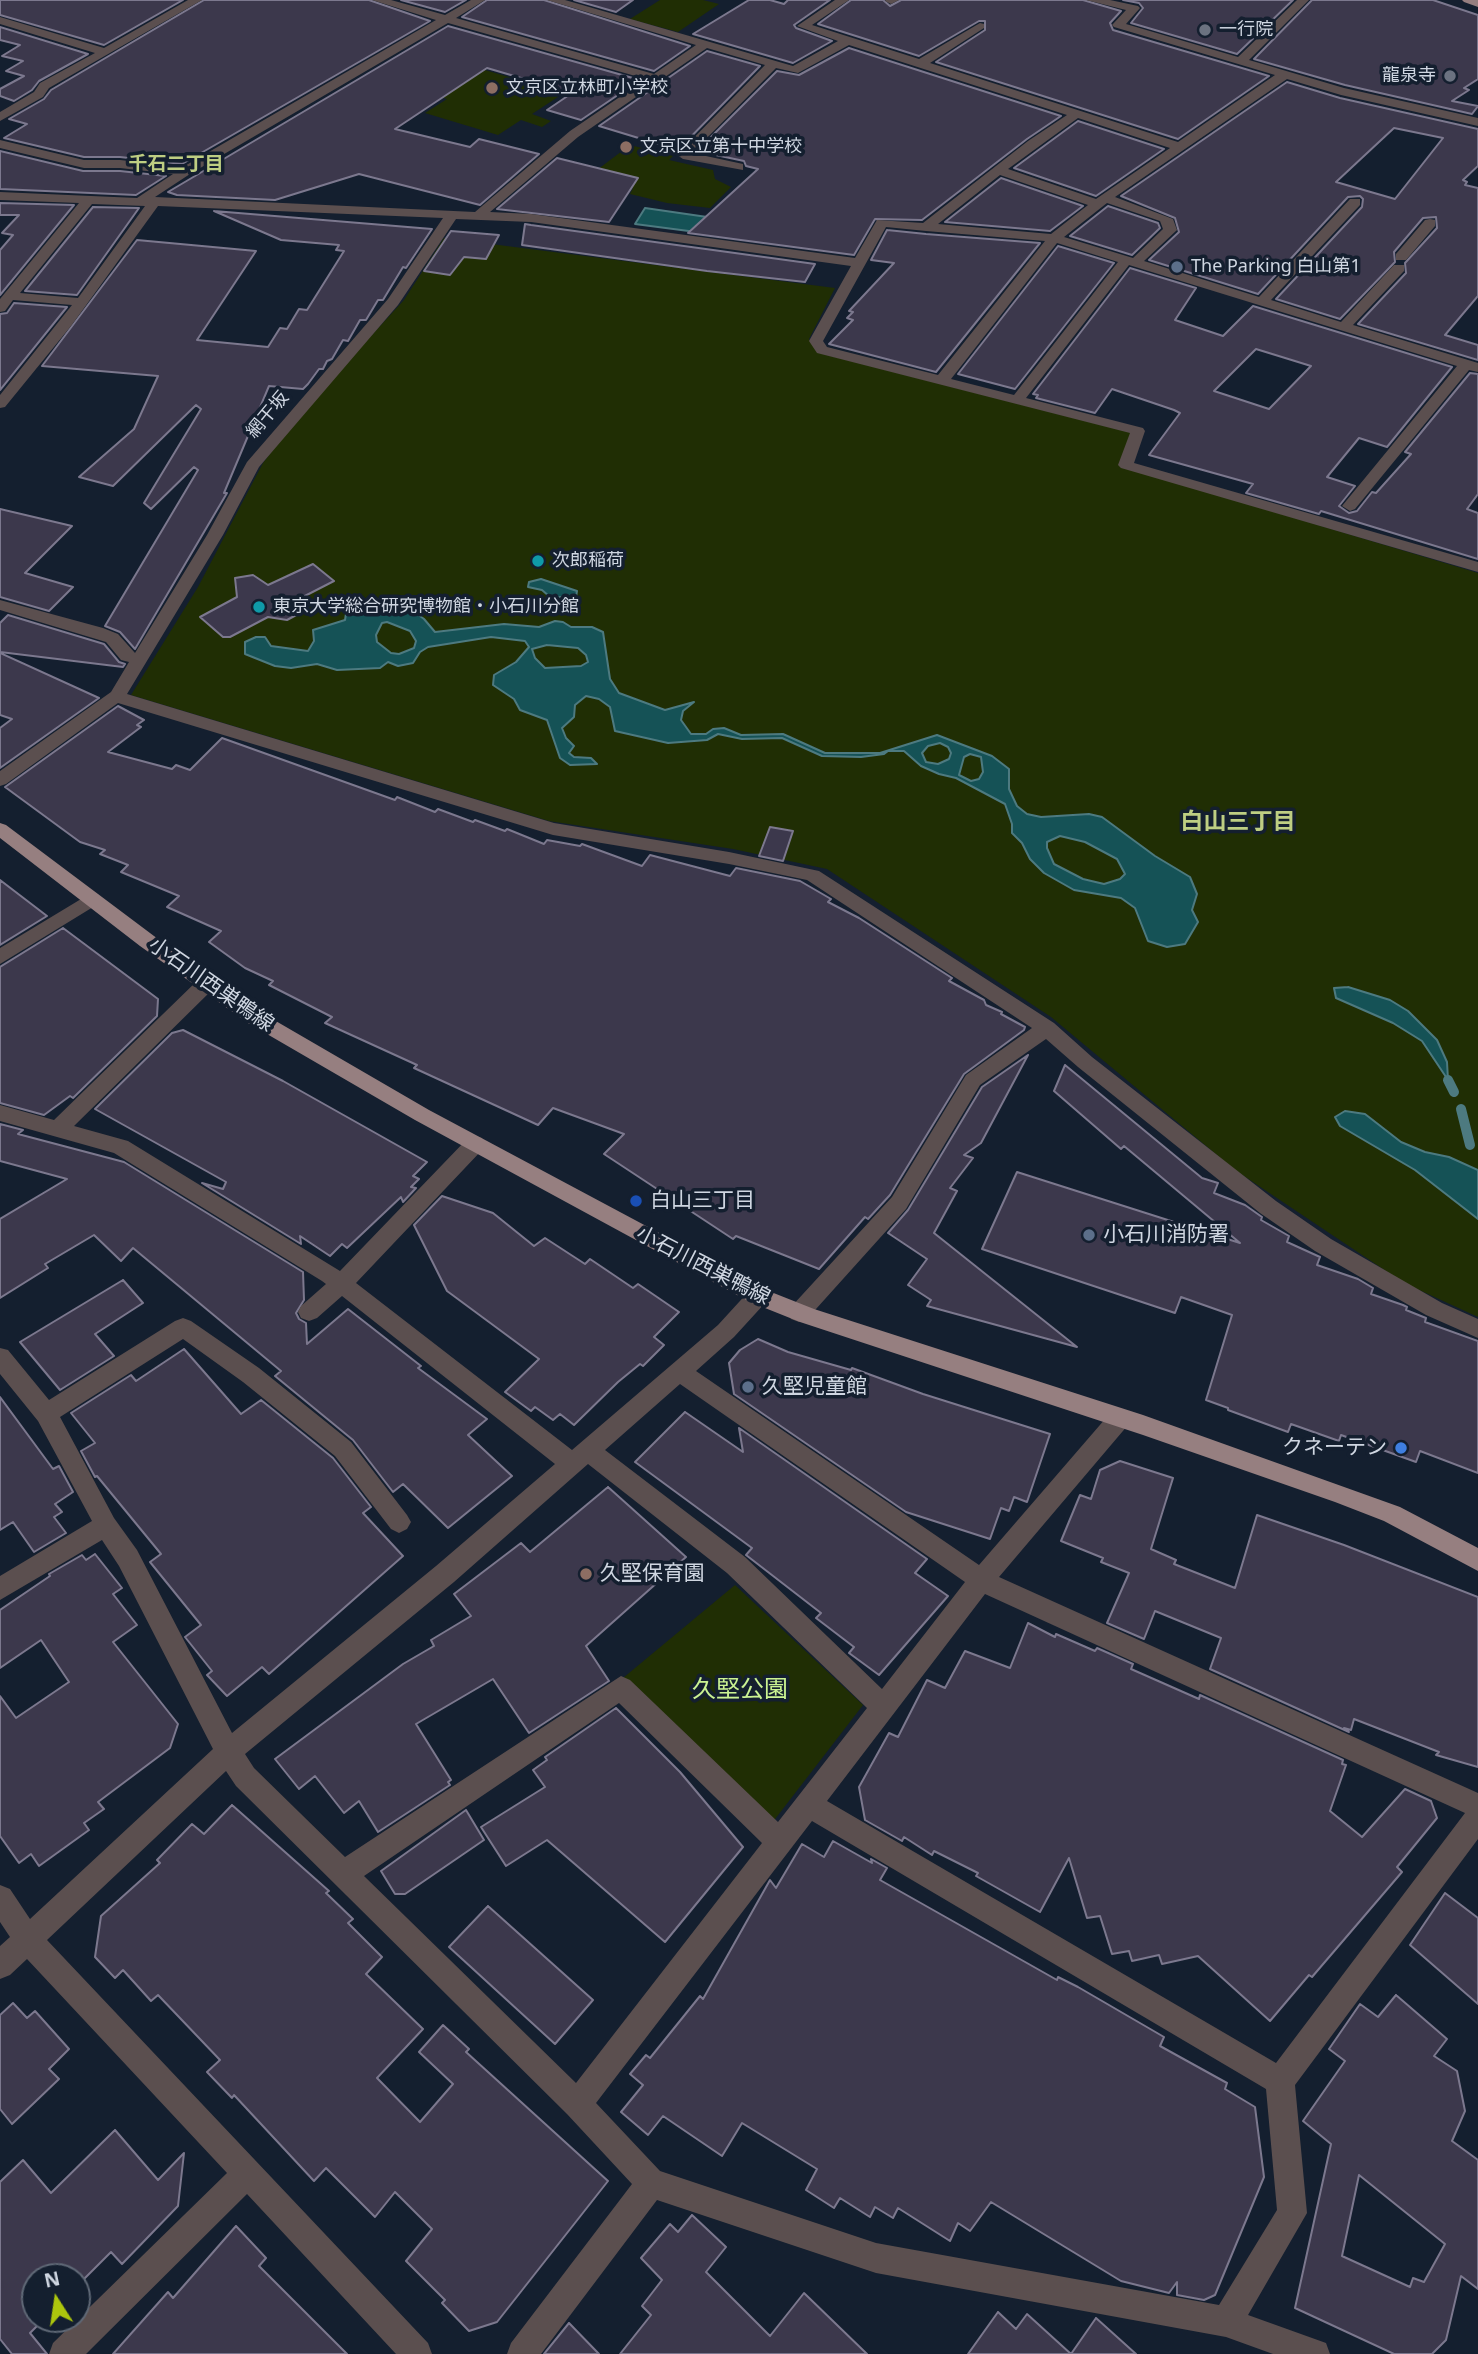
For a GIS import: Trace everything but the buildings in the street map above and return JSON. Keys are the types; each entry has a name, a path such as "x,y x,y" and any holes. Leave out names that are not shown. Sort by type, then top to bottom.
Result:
{"main road":[{"path":"1468,0 1478,4"},
{"name":"小石川西巣鴨線","path":"0,829 206,984 319,1056 475,1144 758,1296 799,1313 1341,1494 1392,1514 1478,1560"}],"street":[{"path":"0,117 39,94 44,86 196,0"},
{"path":"379,0 656,78"},
{"path":"0,404 81,302 148,201 185,171 479,0"},
{"path":"554,0 794,70 847,41"},
{"path":"844,0 803,26 1181,147"},
{"path":"1092,0 1134,8 1118,26 1284,75 1478,122"},
{"path":"1240,62 1303,0"},
{"path":"0,20 105,52"},
{"path":"920,64 980,26"},
{"path":"479,215 574,134 705,44"},
{"path":"738,167 683,155 760,75 775,64"},
{"path":"942,380 1054,238 1102,201 1284,75"},
{"path":"926,228 998,170 1076,114"},
{"path":"0,144 84,164 120,164 185,171"},
{"path":"998,170 1166,219 1170,230 1130,262 1018,399"},
{"path":"0,196 531,218 859,263"},
{"path":"0,308 90,198"},
{"path":"1263,301 1354,202"},
{"name":"網干坂","path":"117,696 215,535 252,465 393,302 453,213"},
{"path":"1350,506 1472,366 1054,238 882,223 816,341 822,350 1138,431 1126,465 1478,568"},
{"path":"1344,327 1430,223"},
{"path":"10,296 81,302"},
{"path":"0,605 97,632 112,638 127,656 140,660"},
{"path":"0,780 117,696 553,829 729,858 812,875 1047,1028 1096,1071 1268,1207 1323,1245 1434,1309 1478,1329"},
{"path":"0,957 91,899"},
{"path":"57,1130 206,984"},
{"path":"799,1313 899,1203 973,1080 1047,1028"},
{"path":"0,1113 121,1147 341,1284 580,1457 623,1480 736,1565 883,1707"},
{"path":"309,1312 341,1284 475,1144"},
{"path":"0,1965 228,1752 445,1574 726,1331 758,1296"},
{"path":"46,1414 183,1327 251,1375 343,1449 399,1522"},
{"path":"0,1357 46,1414 106,1525 128,1558 228,1752 245,1777 577,2104 650,2183 876,2258 1226,2322 1315,2354"},
{"path":"678,1371 981,1580 1478,1806"},
{"path":"577,2104 981,1580 1120,1418"},
{"path":"0,1589 106,1525"},
{"path":"344,1874 621,1688 779,1841"},
{"path":"808,1804 1280,2081"},
{"path":"1226,2322 1292,2213 1280,2081 1478,1818"},
{"path":"0,1898 29,1940 417,2354"},
{"path":"64,2354 247,2173"},
{"path":"522,2354 650,2183"}],"green space":[{"path":"660,0 703,0 719,4 678,32 630,19"},
{"path":"447,59 564,93 532,114 551,121 542,127 521,120 498,135 425,113 447,99 404,86"},
{"path":"630,145 673,156 669,160 713,170 715,179 731,187 710,208 667,203 630,194 633,188 589,176"},
{"path":"444,238 835,288 809,339 819,353 1132,433 1121,466 1478,573 1478,1317 1404,1283 1235,1170 1051,1017 827,869 733,849 549,821 131,695 198,587 263,463 303,410 404,300"},
{"name":"久堅公園","path":"735,1585 863,1705 772,1823 623,1678"}],"shaded area":[{"path":"645,208 714,218 704,233 635,224"},
{"path":"541,579 577,591 576,597 550,597 542,590 528,587 529,582"},
{"path":"377,599 401,602 424,619 435,632 504,624 539,627 555,621 571,627 592,627 603,632 610,679 619,693 665,710 694,702 683,711 681,720 691,734 706,734 713,729 724,728 741,735 783,734 825,753 880,753 937,735 992,756 1009,769 1009,789 1017,806 1027,814 1041,817 1089,814 1102,817 1155,856 1190,877 1197,894 1192,910 1198,922 1185,944 1167,947 1148,941 1135,908 1121,898 1074,890 1044,873 1030,859 1022,843 1012,833 1012,824 1005,804 956,778 921,766 904,751 888,751 884,754 861,757 822,756 782,738 742,739 718,734 707,740 668,743 615,731 610,707 599,699 586,696 575,705 574,717 562,728 566,738 574,746 569,753 574,757 591,758 597,764 570,765 560,758 547,720 520,710 514,699 493,685 494,675 516,662 529,647 525,641 491,637 428,647 420,652 413,663 398,666 388,662 380,668 337,670 317,664 291,668 275,666 245,654 245,642 256,637 265,637 271,646 308,651 314,641 313,630 345,620 348,601","holes":["387,622 410,631 416,641 414,648 399,654 391,653 377,642 376,635 382,623","547,645 578,648 586,655 588,662 581,666 545,668 535,658 532,649","940,743 948,747 951,753 949,759 938,764 926,762 922,753 928,746","970,754 981,757 983,772 979,779 971,781 959,775 964,757","1060,836 1085,842 1117,859 1125,874 1120,879 1104,884 1083,879 1054,864 1047,842"]},
{"path":"1348,987 1390,1000 1408,1011 1437,1040 1447,1062 1448,1080 1422,1041 1393,1023 1336,998 1334,988"},
{"path":"1345,1111 1365,1114 1401,1142 1425,1152 1449,1157 1478,1170 1478,1219 1415,1170 1340,1126 1335,1117"}],"waterway":[{"path":"1448,1080 1454,1092"},
{"path":"1461,1109 1470,1145"}],"place":[{"name":"一行院","path":"1205,30"},
{"name":"龍泉寺","path":"1450,76"},
{"name":"文京区立林町小学校","path":"492,88"},
{"name":"文京区立第十中学校","path":"626,147"},
{"name":"The Parking 白山第1","path":"1177,267"},
{"name":"次郎稲荷","path":"538,561"},
{"name":"東京大学総合研究博物館・小石川分館","path":"259,607"},
{"name":"白山三丁目","path":"636,1201"},
{"name":"小石川消防署","path":"1089,1235"},
{"name":"久堅児童館","path":"748,1387"},
{"name":"クネーテン","path":"1401,1448"},
{"name":"久堅保育園","path":"586,1574"}],"district":[{"name":"千石二丁目","path":"176,165"},
{"name":"白山三丁目","path":"1238,822"}]}
